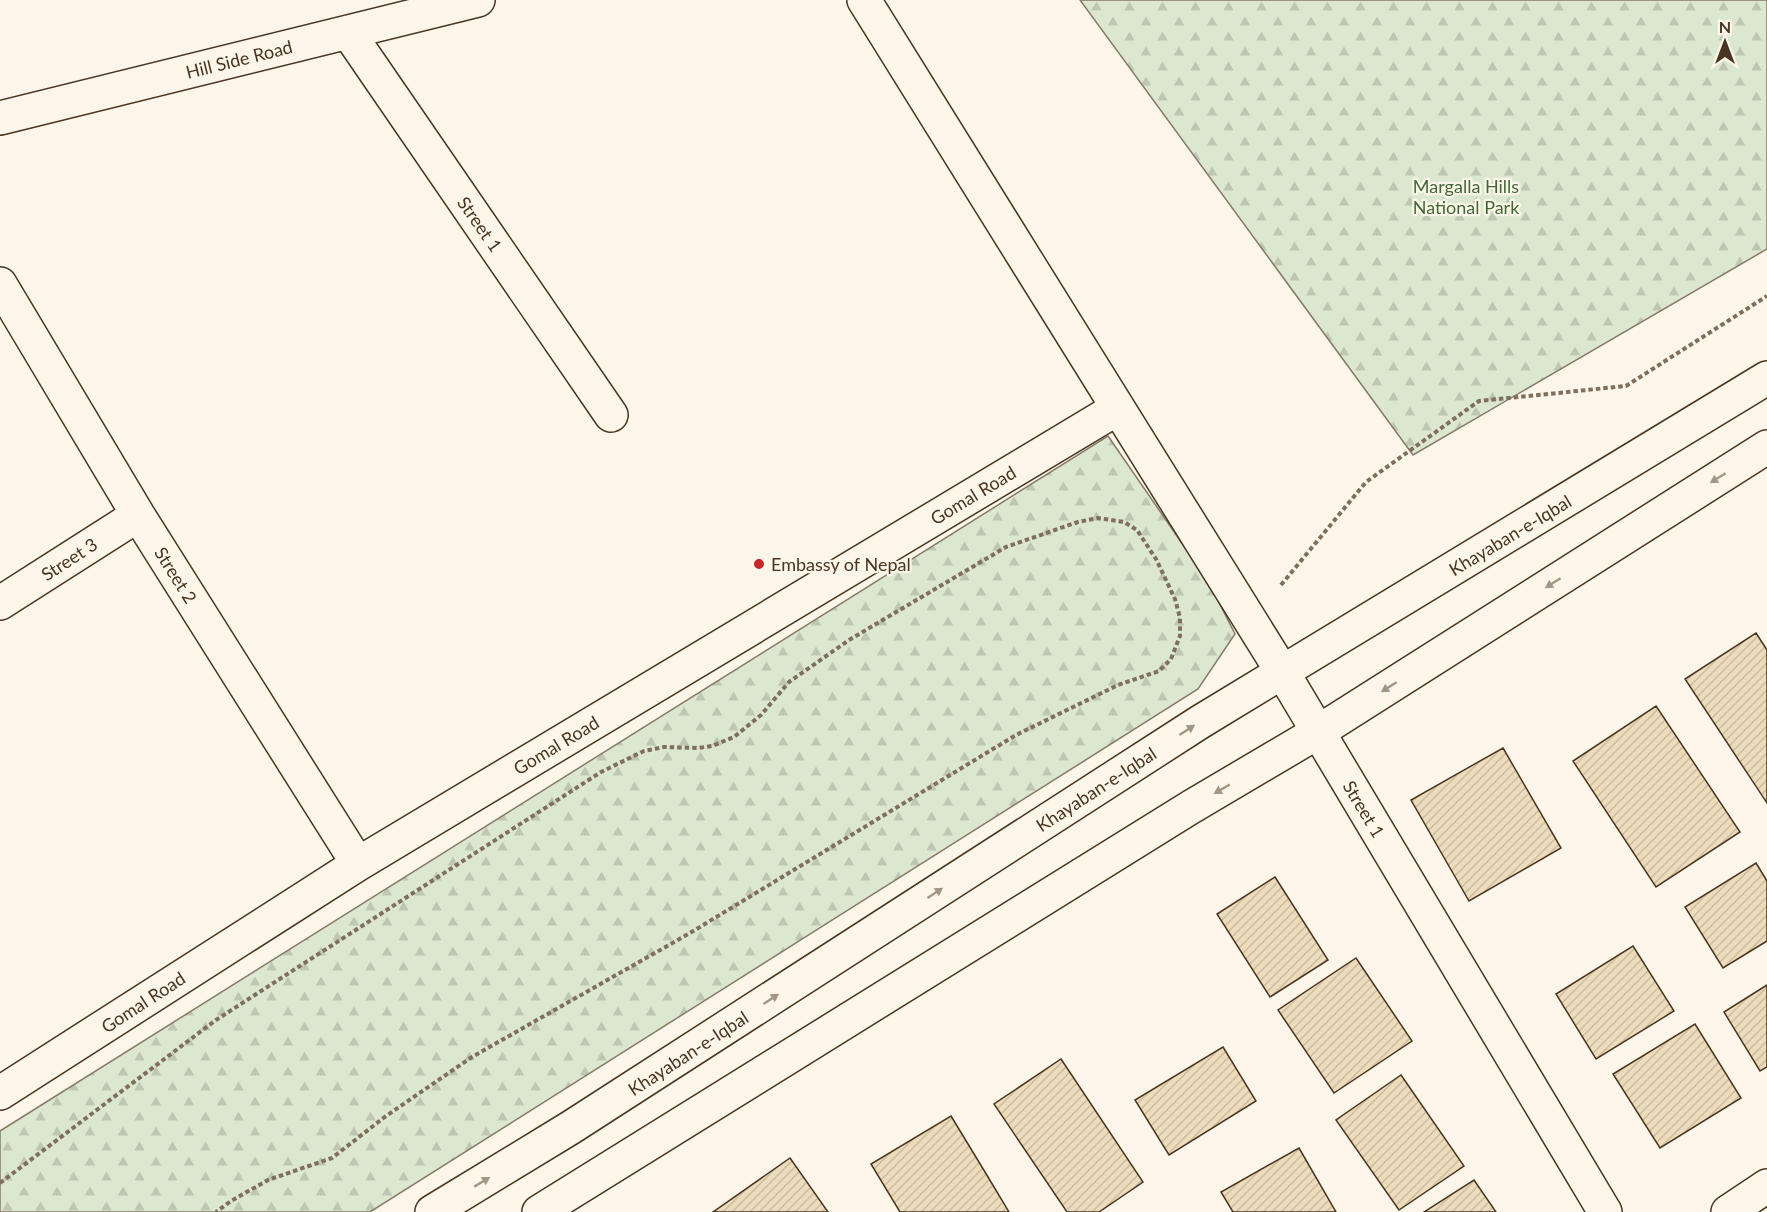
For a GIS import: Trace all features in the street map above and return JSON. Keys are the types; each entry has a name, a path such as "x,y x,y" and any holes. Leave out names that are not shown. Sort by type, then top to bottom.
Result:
{"street":[{"name":"Hill Side Road","path":"0,118 478,0"},
{"name":"Street 1","path":"864,0 1283,673 1605,1212"},
{"name":"Street 1","path":"348,32 611,416"},
{"name":"Street 2","path":"0,284 138,515 358,864"},
{"name":"Khayaban-e-Iqbal","path":"432,1212 570,1128 1200,722 1767,378"},
{"name":"Gomal Road","path":"0,1093 358,864 1118,408"},
{"path":"539,1212 1191,807 1318,732 1767,447"},
{"name":"Street 3","path":"0,603 138,515"},
{"path":"1728,1212 1767,1186"}],"path":[{"path":"1281,585 1366,482 1479,401 1626,386 1767,296"},
{"path":"0,1183 216,1020 601,772 644,751 664,747 712,746 734,737 761,715 789,682 849,640 1006,548 1078,522 1098,518 1124,522 1137,530 1156,559 1175,599 1180,618 1180,636 1171,659 1159,671 1118,685 1016,735 690,933 472,1057 386,1116 332,1158 268,1180 216,1212"}],"green space":[{"name":"Margalla Hills National Park","path":"1080,0 1767,0 1767,249 1413,455"},
{"path":"1108,436 1208,581 1235,634 1198,689 370,1212 0,1212 0,1131"}],"building":[{"path":"1756,633 1767,650 1767,803 1685,679"},
{"path":"1656,706 1740,832 1656,887 1573,761"},
{"path":"1503,748 1561,848 1469,901 1411,800"},
{"path":"1756,863 1767,881 1767,941 1723,968 1685,907"},
{"path":"1275,877 1328,960 1270,997 1217,914"},
{"path":"1633,946 1674,1011 1596,1059 1556,994"},
{"path":"1356,958 1412,1041 1334,1093 1278,1010"},
{"path":"1767,985 1767,1067 1760,1071 1724,1012"},
{"path":"1695,1024 1741,1098 1660,1148 1613,1074"},
{"path":"1223,1047 1256,1101 1169,1155 1135,1100"},
{"path":"1061,1059 1143,1182 1099,1212 1067,1212 994,1104"},
{"path":"1401,1075 1464,1166 1399,1210 1336,1120"},
{"path":"951,1116 1009,1212 900,1212 871,1164"},
{"path":"1299,1148 1336,1212 1233,1212 1221,1192"},
{"path":"790,1158 828,1212 713,1212"},
{"path":"1474,1180 1496,1212 1424,1212"}],"place":[{"name":"Embassy of Nepal","path":"759,564"}]}
